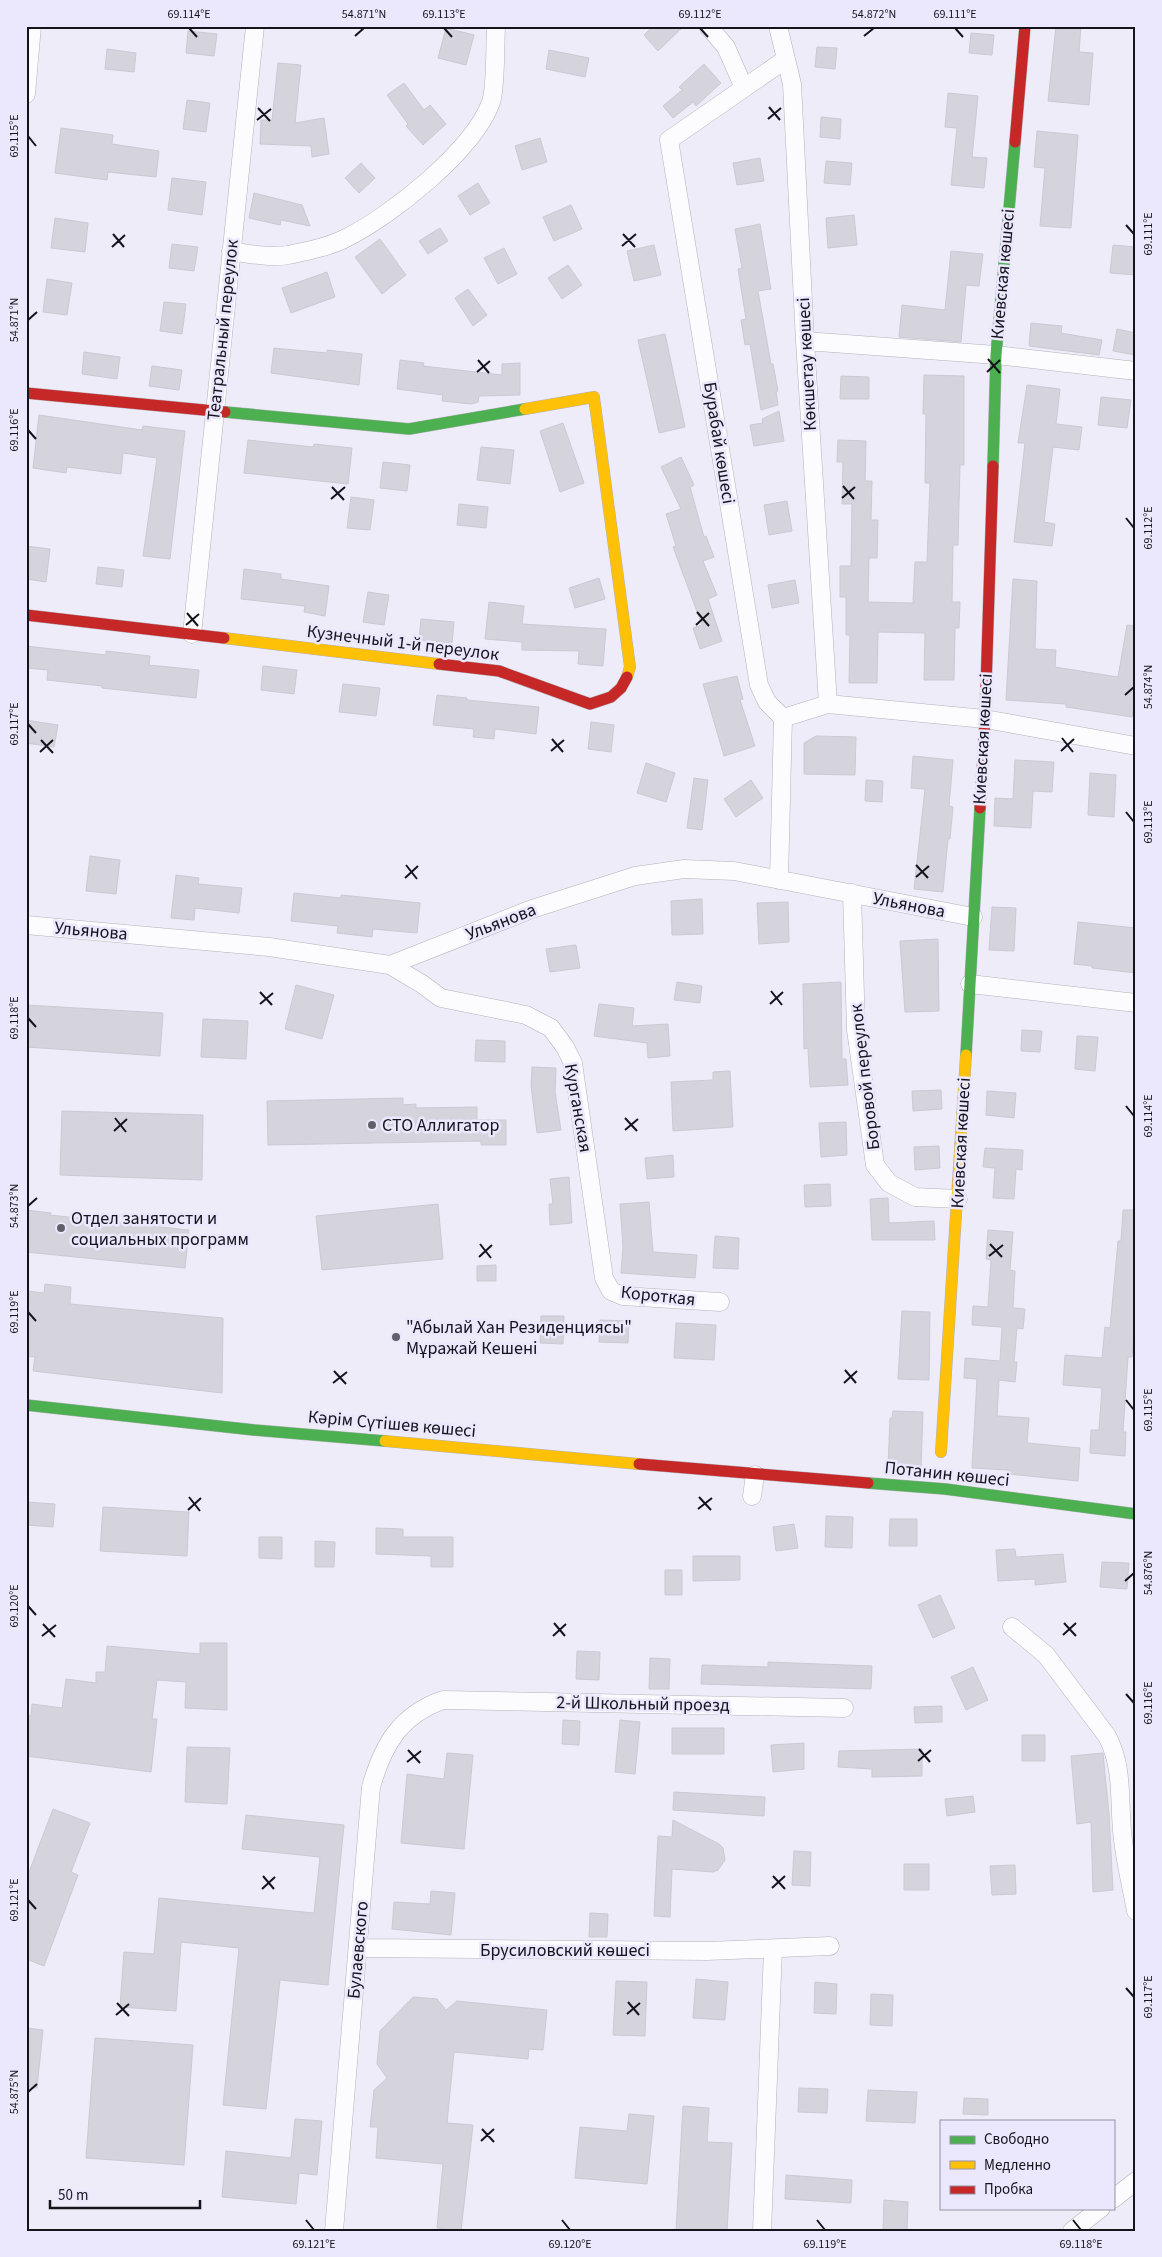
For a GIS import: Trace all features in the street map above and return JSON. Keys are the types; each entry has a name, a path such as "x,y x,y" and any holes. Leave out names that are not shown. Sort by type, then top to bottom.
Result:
{"street":[{"path":"26,94 32,26"},
{"name":"Театральный переулок","path":"192,634 255,26"},
{"path":"231,251 259,256 286,255 344,239 366,228 427,180 478,129 492,101 496,26"},
{"path":"708,26 726,47 744,88"},
{"name":"Көкшетау көшесі","path":"778,26 792,84 805,341 828,704"},
{"name":"Киевская көшесі","path":"941,1452 958,1199 985,719 996,356 1025,26"},
{"name":"Бурабай көшесі","path":"783,718 767,702 760,685 669,140 786,59"},
{"path":"805,341 996,356 1136,371"},
{"path":"26,393 215,410"},
{"name":"Кузнечный 1-й переулок","path":"26,615 499,671 590,704 599,704 608,700 616,694 624,683 630,667 594,397 409,429 215,410"},
{"path":"779,880 783,718 828,704 985,719 1136,746"},
{"name":"Ульянова","path":"26,925 269,947 390,966 532,909 635,876 684,869 734,871 973,917"},
{"name":"Боровой переулок","path":"852,894 856,1030 876,1164 881,1175 889,1184 915,1197 958,1199"},
{"name":"Курганская","path":"390,966 422,984 441,998 526,1015 551,1028 566,1047 573,1063 604,1278"},
{"path":"970,984 1136,1003"},
{"name":"Короткая","path":"604,1278 611,1291 623,1296 720,1302"},
{"name":"Кәрім Сүтішев көшесі","path":"26,1404 254,1430 519,1452 755,1475"},
{"path":"752,1496 755,1475"},
{"name":"Потанин көшесі","path":"755,1475 945,1489 1136,1514"},
{"path":"1012,1628 1046,1655 1107,1736 1114,1749 1118,1761 1122,1833 1136,1911"},
{"name":"2-й Школьный проезд","path":"442,1700 844,1708"},
{"name":"Булаевского","path":"334,2231 371,1787 378,1762 386,1745 410,1717 425,1706 442,1700"},
{"name":"Брусиловский көшесі","path":"358,1948 707,1951 830,1946"},
{"path":"762,2231 773,1949"},
{"path":"1114,2198 1136,2181"},
{"path":"1072,2231 1098,2210"}],"building":[{"path":"653,26 684,26 658,51 644,35"},
{"path":"1056,26 1081,26 1079,52 1093,53 1089,105 1048,101"},
{"path":"446,28 474,35 466,65 438,58"},
{"path":"188,31 217,34 214,56 186,53"},
{"path":"971,33 994,35 992,55 969,53"},
{"path":"817,47 837,48 835,69 815,67"},
{"path":"107,49 136,53 134,72 105,69"},
{"path":"549,50 589,58 585,77 546,69"},
{"path":"278,63 301,65 295,123 324,118 329,154 312,157 311,146 260,144 261,120 272,120"},
{"path":"704,64 721,83 696,106 693,102 673,118 663,106 682,90 679,87"},
{"path":"404,83 424,110 430,105 446,124 423,145 406,126 408,124 387,95"},
{"path":"948,93 978,96 972,157 987,158 984,188 951,185 957,128 945,127"},
{"path":"187,100 210,103 206,132 183,129"},
{"path":"821,117 841,119 840,139 820,137"},
{"path":"61,128 113,135 112,144 159,151 156,177 108,172 107,180 55,173"},
{"path":"1037,131 1078,135 1071,228 1040,226 1045,168 1034,167"},
{"path":"540,138 547,162 522,170 515,146"},
{"path":"760,158 764,181 737,185 733,163"},
{"path":"826,161 852,163 850,185 824,183"},
{"path":"361,163 375,178 359,193 345,178"},
{"path":"172,178 206,182 202,215 168,210"},
{"path":"478,183 490,203 470,215 458,196"},
{"path":"254,193 302,205 310,226 281,220 280,225 249,218"},
{"path":"571,205 582,229 554,241 543,217"},
{"path":"854,215 857,245 828,248 826,218"},
{"path":"55,218 88,223 85,252 51,248"},
{"path":"760,224 771,289 758,291 771,364 773,364 778,391 776,392 778,405 761,410 750,344 745,345 741,320 746,319 738,269 742,268 735,229"},
{"path":"440,228 448,241 428,254 419,241"},
{"path":"380,239 406,275 382,294 355,257"},
{"path":"172,244 198,247 194,271 169,268"},
{"path":"654,245 661,275 634,281 627,251"},
{"path":"1113,245 1136,247 1136,275 1110,273"},
{"path":"504,248 517,274 498,284 484,258"},
{"path":"951,251 983,254 979,286 966,285 961,342 899,337 902,305 945,310"},
{"path":"568,265 582,285 562,299 548,278"},
{"path":"327,272 335,297 291,313 282,288"},
{"path":"47,279 72,283 67,315 43,312"},
{"path":"468,289 487,315 473,326 455,298"},
{"path":"164,302 186,304 182,334 160,331"},
{"path":"1031,323 1062,326 1061,333 1102,340 1099,355 1029,346"},
{"path":"1117,329 1136,333 1136,355 1113,351"},
{"path":"665,334 685,427 659,433 638,340"},
{"path":"274,348 327,353 327,350 362,354 359,385 271,373"},
{"path":"84,352 120,357 117,379 82,374"},
{"path":"400,360 424,363 423,366 502,375 502,364 520,363 520,395 479,396 478,402 471,404 442,401 443,395 397,389"},
{"path":"152,366 182,370 179,390 149,386"},
{"path":"924,375 964,376 964,465 960,465 958,545 953,545 952,602 960,602 959,628 955,628 954,680 924,680 925,633 878,632 877,683 849,683 850,635 846,635 846,597 840,597 840,566 851,566 852,504 842,504 843,462 837,462 838,440 866,441 865,481 872,481 871,520 878,520 877,558 869,558 868,602 913,603 915,562 927,562 930,483 925,483 926,414 923,414"},
{"path":"841,376 869,377 869,399 840,399"},
{"path":"1027,385 1060,389 1056,424 1082,427 1079,450 1053,447 1044,522 1055,524 1052,546 1014,542 1025,443 1018,443"},
{"path":"1101,397 1131,400 1127,428 1098,425"},
{"path":"779,411 784,441 754,446 750,425 763,423 762,419"},
{"path":"39,415 142,430 143,426 185,431 170,559 143,556 157,458 123,453 121,474 67,467 66,473 33,468"},
{"path":"563,423 584,483 560,492 540,431"},
{"path":"248,440 313,447 314,444 352,448 348,484 244,473"},
{"path":"481,447 514,450 510,484 477,480"},
{"path":"681,457 694,485 690,487 704,537 706,536 714,557 703,561 717,595 708,599 722,641 700,649 693,628 702,625 673,547 676,546 666,514 681,509 661,467"},
{"path":"383,462 410,465 407,491 380,488"},
{"path":"351,497 374,500 370,530 347,528"},
{"path":"787,501 792,531 769,535 764,505"},
{"path":"459,504 488,507 486,528 457,525"},
{"path":"26,546 50,549 46,582 26,579"},
{"path":"98,567 124,570 122,587 96,584"},
{"path":"244,569 281,574 281,579 329,586 325,616 304,612 305,606 241,599"},
{"path":"599,578 605,599 575,608 569,588"},
{"path":"1013,579 1037,581 1035,649 1056,650 1055,667 1118,677 1127,625 1136,626 1136,696 1132,717 1066,707 1066,704 1006,700"},
{"path":"795,580 799,603 772,608 768,585"},
{"path":"368,592 389,595 384,625 363,622"},
{"path":"489,602 524,606 522,624 606,629 603,666 578,664 579,651 522,650 522,642 485,639"},
{"path":"421,619 454,622 452,643 419,640"},
{"path":"26,646 106,655 106,651 150,656 149,665 199,670 196,698 47,680 48,670 26,668"},
{"path":"263,666 297,670 294,694 261,690"},
{"path":"737,676 743,699 740,700 755,746 724,756 703,684"},
{"path":"343,684 380,688 376,716 339,712"},
{"path":"437,695 539,707 536,734 495,729 494,739 473,737 474,729 433,725"},
{"path":"26,720 58,725 54,747 26,743"},
{"path":"591,722 614,725 611,752 588,749"},
{"path":"816,736 856,737 855,775 804,774 804,743"},
{"path":"913,756 953,760 949,806 953,807 943,892 914,889 925,789 911,788"},
{"path":"1015,760 1054,762 1052,792 1033,791 1031,828 994,826 995,798 1013,799"},
{"path":"646,763 675,773 666,802 637,793"},
{"path":"1090,773 1116,775 1114,817 1088,815"},
{"path":"694,778 708,780 702,830 687,828"},
{"path":"751,780 763,798 736,817 724,799"},
{"path":"866,780 883,781 882,802 865,801"},
{"path":"90,856 120,860 116,894 86,891"},
{"path":"176,875 199,878 198,884 242,888 239,913 195,908 194,920 171,918"},
{"path":"294,893 341,898 341,895 420,903 417,933 373,929 372,937 337,933 338,926 291,921"},
{"path":"702,899 703,934 672,935 671,901"},
{"path":"788,902 789,942 759,944 757,903"},
{"path":"992,907 1016,908 1014,951 989,950"},
{"path":"1078,922 1136,928 1136,973 1074,964"},
{"path":"938,939 939,1011 905,1012 900,941"},
{"path":"576,945 580,968 550,972 546,949"},
{"path":"677,982 702,986 700,1003 674,1000"},
{"path":"841,982 842,1059 846,1059 848,1085 810,1087 808,1048 804,1049 803,984"},
{"path":"296,985 334,995 322,1039 285,1029"},
{"path":"599,1004 634,1008 632,1026 668,1024 670,1056 648,1058 647,1043 594,1036"},
{"path":"26,1005 163,1013 160,1056 26,1047"},
{"path":"203,1019 248,1021 246,1059 201,1057"},
{"path":"1022,1030 1042,1031 1040,1052 1021,1051"},
{"path":"1077,1036 1098,1037 1095,1071 1075,1069"},
{"path":"476,1040 505,1041 505,1062 475,1061"},
{"path":"532,1067 556,1068 555,1092 561,1130 537,1133 531,1086"},
{"path":"730,1071 733,1127 673,1131 671,1082 713,1080 713,1072"},
{"path":"941,1090 942,1109 913,1111 912,1091"},
{"path":"987,1091 1016,1093 1014,1118 986,1115"},
{"name":"СТО Аллигатор","path":"403,1098 403,1105 416,1104 416,1108 477,1107 477,1120 506,1120 506,1145 481,1145 481,1141 268,1145 267,1101"},
{"path":"62,1111 203,1115 202,1180 60,1175"},
{"path":"846,1122 847,1155 821,1157 819,1123"},
{"path":"939,1146 940,1168 915,1170 914,1147"},
{"path":"985,1148 1023,1150 1022,1170 1016,1169 1014,1199 993,1198 995,1168 983,1167"},
{"path":"673,1155 674,1177 647,1179 645,1158"},
{"path":"569,1177 572,1223 550,1225 549,1204 553,1204 550,1179"},
{"path":"830,1184 831,1206 805,1207 804,1185"},
{"path":"888,1198 889,1223 934,1221 935,1240 872,1240 870,1199"},
{"path":"649,1202 653,1252 697,1255 695,1278 621,1273 623,1246 620,1204"},
{"path":"438,1204 443,1259 322,1270 316,1216"},
{"path":"26,1210 51,1213 50,1215 189,1230 185,1268 26,1252"},
{"path":"1123,1210 1136,1210 1136,1310 1132,1357 1128,1357 1123,1432 1126,1432 1125,1456 1090,1453 1091,1430 1099,1430 1102,1388 1063,1385 1065,1355 1102,1358 1105,1327 1110,1328 1118,1241 1121,1241"},
{"path":"988,1230 1013,1232 1010,1270 1015,1271 1013,1308 1025,1309 1023,1329 1017,1328 1014,1362 1017,1362 1015,1382 999,1380 997,1416 1029,1418 1027,1443 1080,1448 1078,1481 1008,1474 1008,1470 972,1468 977,1379 964,1378 965,1358 1000,1361 1002,1327 972,1325 973,1306 988,1307 991,1260 986,1259"},
{"path":"715,1236 739,1238 738,1269 713,1268"},
{"path":"496,1265 496,1281 477,1281 477,1266"},
{"path":"45,1284 71,1287 70,1304 223,1318 222,1393 33,1371 35,1357 26,1356 26,1291 44,1293"},
{"path":"902,1311 930,1312 929,1380 898,1379"},
{"path":"541,1316 564,1316 563,1344 540,1343"},
{"path":"600,1320 629,1321 628,1343 599,1342"},
{"path":"676,1323 716,1325 714,1360 674,1358"},
{"path":"893,1411 923,1412 921,1467 888,1466 890,1418 892,1418"},
{"path":"26,1502 55,1504 53,1527 26,1525"},
{"path":"103,1507 189,1512 187,1556 100,1551"},
{"path":"826,1516 853,1517 852,1548 825,1547"},
{"path":"890,1519 917,1519 917,1546 889,1546"},
{"path":"794,1524 798,1548 776,1551 773,1527"},
{"path":"376,1528 403,1529 403,1537 453,1537 453,1567 431,1567 431,1556 376,1554"},
{"path":"259,1537 282,1537 282,1559 259,1558"},
{"path":"315,1541 335,1542 334,1567 315,1567"},
{"path":"1015,1549 1016,1557 1063,1554 1066,1582 1035,1585 1035,1579 998,1581 996,1550"},
{"path":"693,1556 740,1556 740,1580 693,1581"},
{"path":"1102,1562 1129,1563 1127,1589 1100,1587"},
{"path":"665,1570 682,1570 682,1595 665,1595"},
{"path":"940,1595 955,1628 933,1638 918,1605"},
{"path":"200,1643 227,1643 227,1710 185,1708 186,1682 157,1680 152,1719 157,1719 151,1772 26,1756 26,1715 31,1716 32,1704 62,1708 66,1679 96,1683 96,1672 105,1672 107,1646 200,1654"},
{"path":"577,1651 600,1652 599,1680 576,1679"},
{"path":"650,1658 670,1659 669,1689 649,1689"},
{"path":"768,1662 872,1666 871,1689 701,1684 702,1665 768,1667"},
{"path":"973,1667 988,1700 966,1710 951,1677"},
{"path":"942,1706 942,1722 915,1723 914,1707"},
{"path":"563,1720 580,1721 579,1745 562,1744"},
{"path":"620,1720 640,1722 635,1774 615,1772"},
{"path":"672,1728 724,1728 724,1754 672,1754"},
{"path":"1022,1735 1045,1735 1045,1761 1022,1761"},
{"path":"804,1743 804,1769 773,1772 771,1745"},
{"path":"187,1747 230,1748 227,1804 185,1802"},
{"path":"922,1749 922,1776 872,1777 872,1769 838,1767 839,1751"},
{"path":"447,1753 473,1755 464,1849 401,1843 407,1774 444,1779"},
{"path":"1103,1753 1109,1814 1113,1890 1093,1892 1091,1822 1077,1824 1071,1756"},
{"path":"674,1792 765,1797 764,1816 673,1810"},
{"path":"973,1796 975,1812 947,1816 945,1799"},
{"path":"53,1809 90,1823 71,1872 78,1875 44,1966 26,1959 26,1880"},
{"path":"246,1815 344,1825 328,1985 280,1980 266,2109 223,2105 239,1948 181,1942 176,2011 120,2007 124,1952 154,1954 159,1898 314,1913 320,1857 242,1849"},
{"path":"673,1820 719,1844 723,1848 725,1860 718,1870 713,1872 672,1869 670,1917 654,1916 658,1836 672,1837"},
{"path":"794,1851 811,1852 810,1886 792,1885"},
{"path":"904,1864 929,1864 929,1890 904,1890"},
{"path":"1015,1865 1016,1894 992,1895 990,1866"},
{"path":"431,1891 455,1893 451,1935 392,1929 394,1902 430,1904"},
{"path":"590,1913 608,1914 607,1937 589,1937"},
{"path":"696,1979 728,1982 725,2020 693,2018"},
{"path":"616,1981 647,1982 645,2036 613,2035"},
{"path":"815,1982 837,1984 836,2014 814,2013"},
{"path":"871,1994 893,1995 892,2026 870,2025"},
{"path":"413,1997 437,1999 446,2010 457,2001 547,2010 543,2050 529,2049 528,2059 454,2052 447,2123 473,2125 461,2231 437,2228 443,2164 376,2158 378,2127 370,2127 374,2090 387,2078 377,2064 380,2031"},
{"path":"26,2028 43,2030 37,2088 26,2088"},
{"path":"95,2038 193,2045 184,2165 86,2158"},
{"path":"799,2088 828,2089 827,2113 798,2112"},
{"path":"868,2090 917,2092 915,2123 866,2121"},
{"path":"964,2098 988,2099 988,2115 963,2114"},
{"path":"683,2106 709,2108 707,2142 732,2143 727,2231 676,2231"},
{"path":"629,2114 654,2116 647,2184 575,2178 580,2127 627,2131"},
{"path":"295,2119 322,2121 317,2175 299,2173 296,2204 222,2197 226,2151 291,2158"},
{"path":"786,2175 852,2180 851,2203 785,2199"},
{"path":"884,2200 908,2202 907,2231 883,2231"}],"traffic: fast":[{"path":"993,466 996,355 1015,142"},
{"path":"225,412 409,429 525,409"},
{"path":"966,1055 980,808"},
{"path":"26,1405 254,1430 385,1441"},
{"path":"868,1483 945,1489 1136,1514"}],"traffic: slow":[{"path":"525,409 594,397 630,667 627,677"},
{"path":"224,638 439,664"},
{"path":"941,1452 966,1055"},
{"path":"385,1441 639,1464"}],"traffic: jam":[{"path":"1015,142 1025,26"},
{"path":"26,393 225,412"},
{"path":"980,808 985,719 993,466"},
{"path":"26,615 224,638"},
{"path":"439,664 499,671 590,704 611,697 621,688 627,677"},
{"path":"639,1464 868,1483"}],"place":[{"name":"СТО Аллигатор","path":"372,1125"},
{"name":"Отдел занятости и социальных программ","path":"61,1228"},
{"name":"\"Абылай Хан Резиденциясы\" Мұражай Кешені","path":"396,1337"}]}
